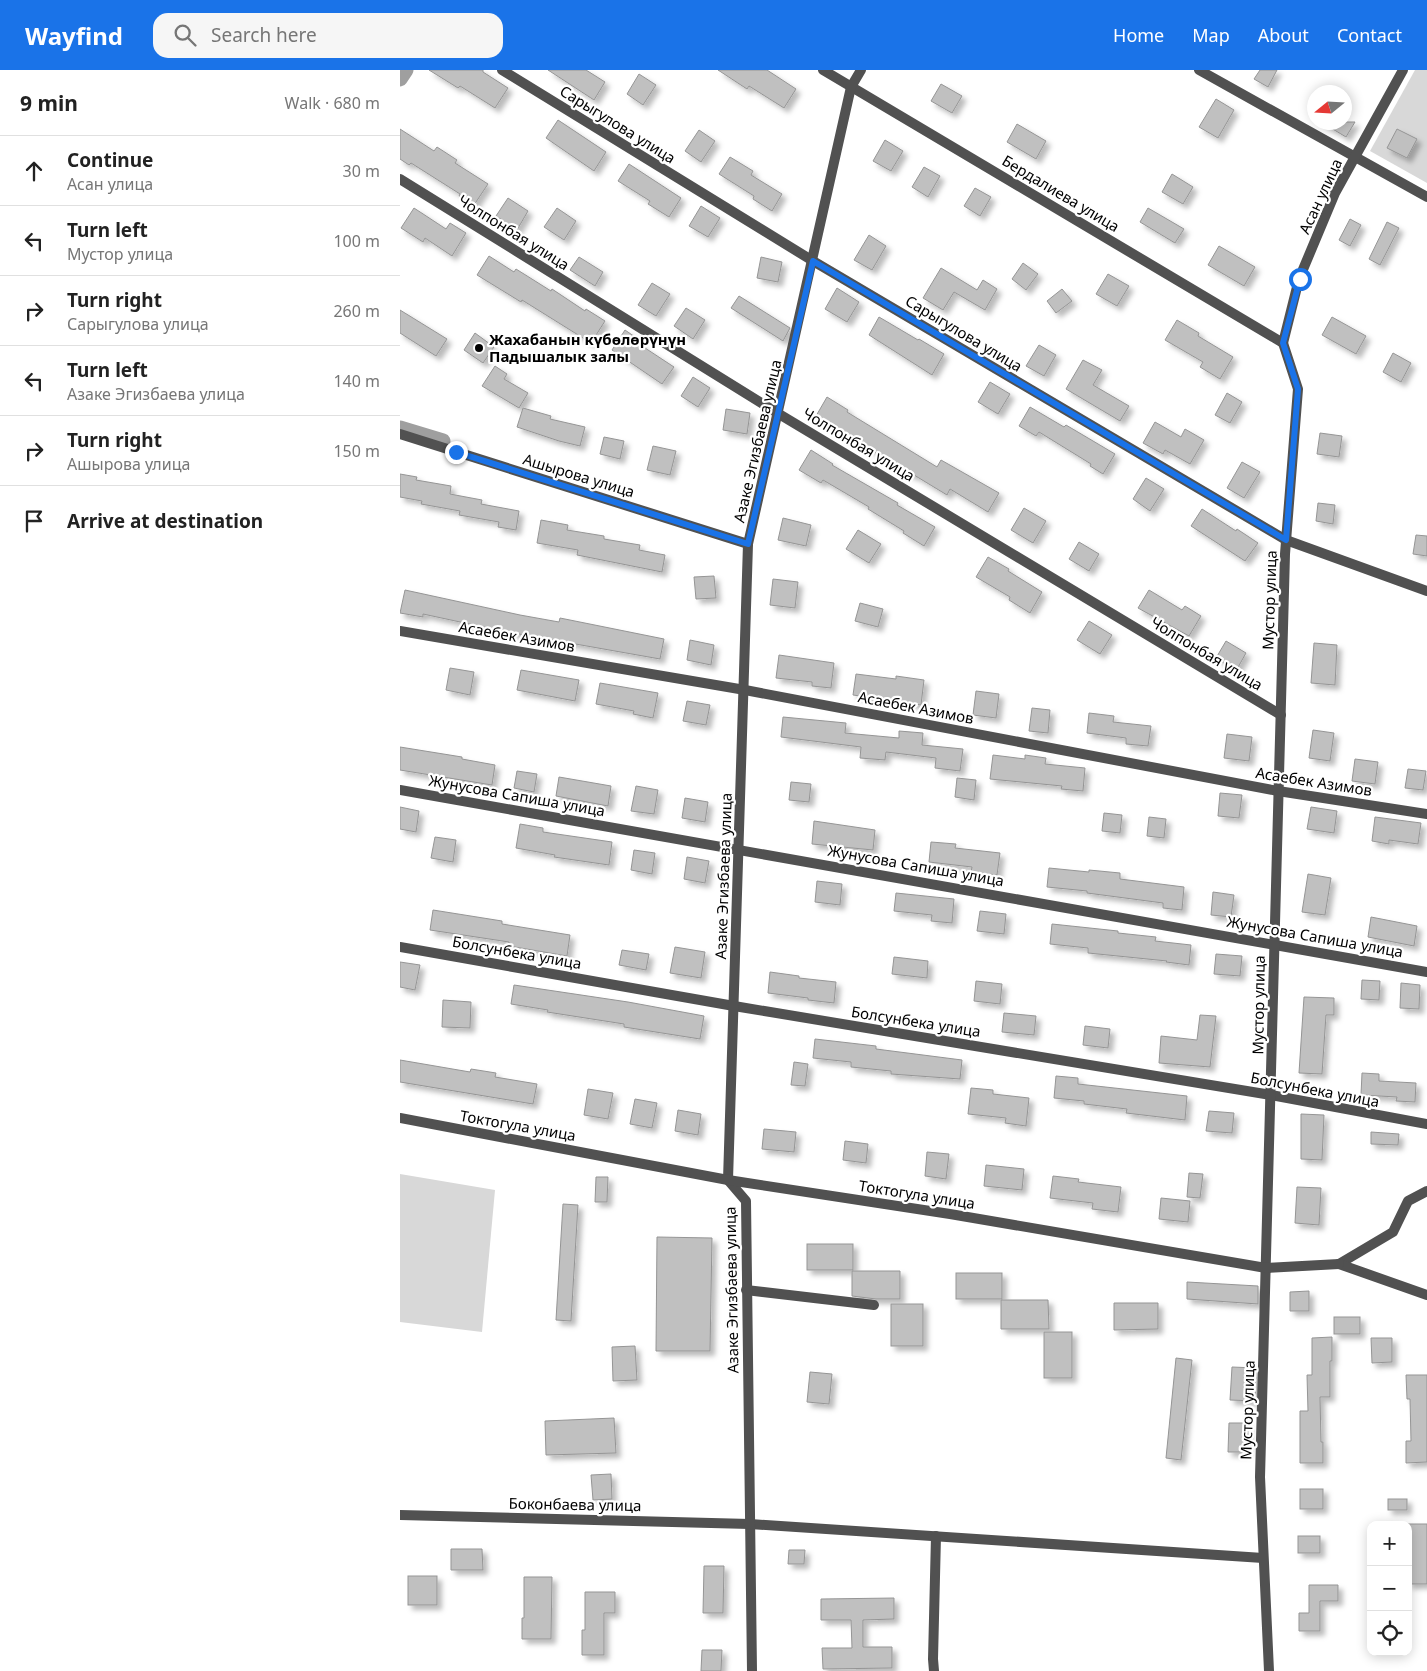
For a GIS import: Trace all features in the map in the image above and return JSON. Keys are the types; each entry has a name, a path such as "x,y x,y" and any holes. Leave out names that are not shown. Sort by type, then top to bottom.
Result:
{"street":[{"name":"Сарыгулова улица","path":"502,70 813,261 1286,540 1427,591"},
{"name":"Бердалиева улица","path":"823,70 1283,343"},
{"name":"Азаке Эгизбаева улица","path":"752,1671 746,1201 728,1180 748,544 779,414 851,86 861,70"},
{"path":"1200,70 1427,197"},
{"name":"Асан улица","path":"1283,343 1300,279 1335,193 1403,70"},
{"name":"Чолпонбая улица","path":"400,179 779,414 1281,715"},
{"name":"Мустор улица","path":"1269,1671 1260,1477 1286,540 1298,389 1283,343"},
{"name":"Ашырова улица","path":"400,434 748,544"},
{"name":"Асаебек Азимов","path":"400,631 744,690 1278,791 1427,814"},
{"name":"Жунусова Сапиша улица","path":"400,790 1427,972"},
{"name":"Болсунбека улица","path":"400,947 734,1006 1270,1095 1427,1124"},
{"name":"Токтогула улица","path":"400,1118 728,1180 950,1214 1266,1268 1339,1264 1427,1295"},
{"path":"1339,1264 1393,1232 1408,1201 1427,1191"},
{"path":"746,1290 874,1305"},
{"name":"Боконбаева улица","path":"400,1515 750,1524 1263,1558"},
{"path":"934,1671 936,1536"}],"shaded area":[{"path":"1415,70 1427,70 1427,183 1370,151"},
{"path":"400,1174 495,1190 482,1332 400,1322"}],"building":[{"path":"429,70 483,70 483,72 508,88 495,108 460,86 458,88"},
{"path":"548,70 586,70 605,82 594,100"},
{"path":"718,70 767,70 796,89 784,108 749,86 747,89"},
{"path":"1260,70 1277,70 1268,87 1254,79"},
{"path":"639,74 656,85 643,105 627,94"},
{"path":"941,84 962,96 952,113 931,101"},
{"path":"1216,99 1234,110 1218,138 1199,127"},
{"path":"558,120 606,152 594,171 546,138"},
{"path":"1017,124 1046,141 1036,159 1007,142"},
{"path":"400,129 434,151 437,147 457,160 455,163 488,184 474,205 411,163 409,165 400,159"},
{"path":"1397,129 1417,139 1407,158 1387,148"},
{"path":"699,130 715,141 701,162 685,151"},
{"path":"1334,130 1350,130 1346,137"},
{"path":"885,140 903,151 891,171 873,161"},
{"path":"730,157 753,171 751,175 782,194 772,211 753,199 754,196 719,174"},
{"path":"629,164 681,198 669,217 648,204 650,201 618,181"},
{"path":"924,167 940,176 928,197 912,187"},
{"path":"1172,174 1193,187 1183,204 1162,192"},
{"path":"975,188 991,197 980,216 964,206"},
{"path":"508,198 528,211 517,230 496,216"},
{"path":"701,206 720,218 708,237 689,226"},
{"path":"414,208 446,229 450,223 466,233 452,256 425,238 423,242 401,228"},
{"path":"557,208 576,221 564,240 544,227"},
{"path":"1148,208 1184,229 1175,243 1140,222"},
{"path":"1350,219 1361,225 1350,246 1339,240"},
{"path":"1387,222 1399,228 1380,265 1369,259"},
{"path":"869,235 886,246 872,270 854,260"},
{"path":"1219,246 1255,267 1244,286 1208,265"},
{"path":"489,256 514,272 516,269 551,291 552,289 585,311 586,309 605,321 591,343 522,300 521,302 477,275"},
{"path":"579,257 603,272 595,286 570,270"},
{"path":"761,257 782,262 778,282 757,278"},
{"path":"1023,263 1038,274 1026,290 1012,279"},
{"path":"941,268 977,290 983,280 997,289 985,310 954,292 943,310 923,298"},
{"path":"1108,274 1129,286 1117,306 1096,294"},
{"path":"652,283 670,294 656,316 638,305"},
{"path":"837,288 859,302 847,322 825,309"},
{"path":"1062,289 1072,301 1056,313 1047,301"},
{"path":"739,296 790,328 783,341 731,308"},
{"path":"686,308 705,320 693,339 674,326"},
{"path":"400,310 447,339 436,356 400,333"},
{"path":"879,317 944,354 932,375 869,335"},
{"path":"1332,317 1366,336 1356,354 1322,335"},
{"path":"1177,320 1199,333 1198,336 1233,357 1220,379 1200,367 1203,362 1165,340"},
{"path":"625,330 641,341 639,344 674,367 662,384 612,350"},
{"name":"Жахабанын күбөлөрүнүн Падышалык залы","path":"475,333 494,347 483,363 464,350"},
{"path":"1039,345 1056,355 1044,376 1026,366"},
{"path":"1393,353 1411,363 1401,382 1383,372"},
{"path":"1083,360 1102,370 1093,385 1129,406 1120,421 1066,389"},
{"path":"495,366 507,374 504,379 528,393 519,408 482,386"},
{"path":"693,377 710,388 698,407 681,396"},
{"path":"990,382 1010,394 998,414 978,402"},
{"path":"1227,393 1242,402 1230,423 1215,415"},
{"path":"827,397 848,410 847,412 937,467 941,460 999,493 988,512 950,489 947,495 816,416"},
{"path":"1030,407 1064,427 1066,425 1115,454 1103,474 1090,466 1091,464 1039,432 1036,436 1019,426"},
{"path":"523,408 551,416 550,419 585,427 580,446 517,427"},
{"path":"726,409 750,413 747,434 723,430"},
{"path":"1155,422 1181,437 1185,429 1204,440 1190,464 1165,450 1163,454 1143,443"},
{"path":"1320,433 1342,436 1339,457 1317,454"},
{"path":"604,437 624,441 620,459 600,454"},
{"path":"653,446 676,451 670,475 647,470"},
{"path":"811,450 832,465 935,527 924,546 868,509 869,507 823,480 821,483 799,470"},
{"path":"1242,462 1260,472 1244,498 1227,488"},
{"path":"400,474 417,477 416,480 451,486 450,494 482,500 481,504 519,511 516,530 498,527 499,522 459,515 460,511 421,504 422,501 400,497"},
{"path":"1146,478 1164,489 1150,511 1133,499"},
{"path":"1318,503 1335,505 1333,524 1316,521"},
{"path":"1024,508 1046,521 1033,543 1011,530"},
{"path":"1202,509 1258,543 1245,561 1191,526"},
{"path":"783,518 811,525 806,546 778,540"},
{"path":"541,520 568,525 567,530 604,536 604,539 640,545 639,550 665,555 662,572 577,555 578,550 537,543"},
{"path":"858,530 881,544 869,563 846,549"},
{"path":"1416,535 1427,536 1427,556 1413,554"},
{"path":"1079,542 1099,554 1089,571 1069,559"},
{"path":"988,557 1042,592 1030,613 1009,600 1010,597 976,577"},
{"path":"714,576 716,598 696,599 694,577"},
{"path":"773,579 798,582 795,608 770,605"},
{"path":"405,590 520,615 559,622 560,618 664,639 660,659 502,631 423,614 423,617 400,613"},
{"path":"1149,590 1182,610 1185,606 1201,616 1189,636 1138,608"},
{"path":"860,603 883,609 878,627 855,621"},
{"path":"1089,621 1112,635 1100,654 1077,640"},
{"path":"690,640 714,645 711,665 687,660"},
{"path":"1226,641 1246,653 1236,671 1216,658"},
{"path":"1314,643 1337,645 1335,685 1311,683"},
{"path":"779,655 834,663 831,688 812,686 812,682 776,678"},
{"path":"450,668 474,672 470,695 446,690"},
{"path":"521,670 579,680 575,701 517,690"},
{"path":"856,674 896,679 896,676 924,680 921,705 853,695"},
{"path":"600,683 658,693 653,718 633,714 634,711 596,704"},
{"path":"976,691 999,694 996,718 973,715"},
{"path":"687,701 710,705 706,725 683,721"},
{"path":"1032,708 1050,710 1048,733 1029,731"},
{"path":"1089,713 1114,716 1113,722 1151,726 1148,746 1126,744 1126,738 1087,733"},
{"path":"783,717 846,723 845,733 899,738 899,731 923,733 922,745 963,749 960,771 935,768 936,758 886,752 885,760 860,758 861,747 781,737"},
{"path":"1313,730 1334,733 1330,761 1309,758"},
{"path":"1227,734 1252,737 1249,761 1224,758"},
{"path":"400,747 462,757 462,759 495,765 492,785 400,770"},
{"path":"993,755 1025,759 1025,755 1046,758 1045,764 1085,768 1083,791 1061,789 1062,786 990,779"},
{"path":"1355,759 1378,762 1375,784 1352,781"},
{"path":"1408,769 1426,771 1423,790 1405,788"},
{"path":"517,771 537,774 534,792 514,788"},
{"path":"559,777 611,786 608,806 556,796"},
{"path":"957,778 976,780 974,800 955,797"},
{"path":"791,782 811,784 809,802 789,800"},
{"path":"636,786 658,790 654,814 631,811"},
{"path":"1220,793 1242,795 1239,818 1218,816"},
{"path":"685,798 708,802 705,822 682,818"},
{"path":"400,807 419,811 416,832 400,829"},
{"path":"1311,807 1337,811 1334,833 1307,829"},
{"path":"1104,813 1122,815 1120,833 1102,831"},
{"path":"1149,817 1166,819 1164,838 1147,836"},
{"path":"1375,817 1421,823 1418,844 1389,840 1389,844 1372,841"},
{"path":"814,821 875,830 873,850 812,844"},
{"path":"520,824 543,828 543,832 612,842 609,865 554,857 555,855 516,848"},
{"path":"435,837 456,840 453,862 431,858"},
{"path":"931,842 956,844 955,848 1000,853 997,875 971,872 972,867 929,862"},
{"path":"634,850 655,853 652,874 631,870"},
{"path":"687,857 709,861 705,883 684,879"},
{"path":"1049,868 1120,873 1120,879 1184,887 1182,910 1163,908 1163,903 1087,893 1087,891 1047,887"},
{"path":"1308,874 1331,878 1325,915 1302,912"},
{"path":"817,881 842,884 840,905 815,902"},
{"path":"1213,892 1234,895 1231,917 1211,915"},
{"path":"896,893 954,899 952,923 931,921 932,915 894,911"},
{"path":"433,910 502,921 502,924 570,935 567,956 509,946 509,942 430,930"},
{"path":"980,911 1006,914 1004,934 977,931"},
{"path":"1371,917 1417,926 1414,946 1368,937"},
{"path":"1052,924 1118,931 1118,933 1156,937 1155,941 1191,945 1189,965 1088,953 1088,948 1050,944"},
{"path":"675,947 705,952 701,978 670,973"},
{"path":"622,950 649,954 646,970 619,965"},
{"path":"1216,954 1242,956 1240,976 1214,974"},
{"path":"894,957 928,961 927,978 892,974"},
{"path":"400,962 420,965 415,990 400,987"},
{"path":"770,972 799,976 799,978 836,982 834,1003 768,993"},
{"path":"1362,980 1380,981 1379,1000 1361,999"},
{"path":"976,981 1002,984 1000,1004 974,1001"},
{"path":"1401,983 1420,985 1419,1009 1400,1008"},
{"path":"514,985 628,1002 704,1016 700,1039 624,1027 624,1024 547,1012 548,1010 511,1004"},
{"path":"1304,997 1334,998 1334,1015 1326,1015 1322,1074 1299,1073"},
{"path":"443,1000 471,1002 470,1028 442,1027"},
{"path":"1004,1013 1036,1016 1034,1035 1002,1032"},
{"path":"1200,1015 1216,1016 1210,1067 1159,1063 1161,1036 1197,1040"},
{"path":"1085,1026 1110,1029 1108,1048 1083,1045"},
{"path":"815,1039 876,1046 876,1049 962,1060 960,1079 891,1074 891,1071 851,1067 851,1062 813,1058"},
{"path":"400,1060 470,1072 471,1069 496,1073 495,1077 537,1084 533,1104 400,1082"},
{"path":"794,1062 808,1064 805,1086 791,1085"},
{"path":"1362,1073 1379,1074 1379,1081 1416,1083 1415,1102 1396,1101 1397,1097 1361,1095"},
{"path":"1056,1076 1078,1078 1078,1084 1187,1096 1185,1120 1126,1113 1127,1109 1084,1104 1084,1101 1054,1098"},
{"path":"971,1088 993,1090 993,1094 1029,1098 1026,1126 1005,1123 1006,1118 968,1114"},
{"path":"588,1089 613,1093 608,1119 584,1115"},
{"path":"635,1099 657,1103 652,1128 630,1124"},
{"path":"678,1110 701,1114 698,1135 675,1131"},
{"path":"1209,1111 1234,1113 1232,1133 1206,1131"},
{"path":"1301,1114 1324,1115 1322,1160 1301,1159"},
{"path":"764,1129 796,1132 794,1152 762,1149"},
{"path":"1371,1132 1399,1134 1398,1145 1371,1144"},
{"path":"845,1141 868,1144 866,1163 843,1160"},
{"path":"927,1152 949,1154 946,1179 925,1176"},
{"path":"986,1165 1024,1169 1022,1190 984,1186"},
{"path":"1189,1173 1203,1174 1200,1198 1187,1197"},
{"path":"1053,1176 1079,1179 1078,1182 1121,1187 1118,1212 1092,1209 1093,1203 1050,1198"},
{"path":"596,1177 608,1177 607,1202 595,1202"},
{"path":"1297,1187 1321,1188 1319,1225 1295,1223"},
{"path":"1161,1198 1190,1201 1188,1222 1159,1219"},
{"path":"563,1204 578,1205 571,1321 556,1320"},
{"path":"657,1237 712,1238 710,1351 656,1351"},
{"path":"807,1244 853,1244 853,1270 807,1270"},
{"path":"852,1271 900,1271 900,1299 852,1296"},
{"path":"956,1273 1002,1273 1002,1299 956,1299"},
{"path":"1187,1282 1258,1286 1258,1304 1187,1299"},
{"path":"1309,1291 1309,1311 1290,1311 1290,1292"},
{"path":"1001,1300 1048,1300 1049,1329 1001,1329"},
{"path":"1114,1303 1158,1303 1158,1329 1114,1330"},
{"path":"891,1304 923,1304 923,1346 891,1346"},
{"path":"1334,1317 1360,1317 1360,1334 1334,1334"},
{"path":"1044,1332 1072,1332 1072,1378 1044,1378"},
{"path":"1332,1337 1330,1397 1320,1397 1323,1463 1300,1463 1300,1411 1308,1411 1307,1375 1312,1375 1312,1338"},
{"path":"1371,1338 1392,1338 1392,1362 1372,1363"},
{"path":"635,1346 637,1380 613,1381 612,1347"},
{"path":"1176,1358 1192,1360 1181,1460 1166,1458"},
{"path":"1232,1367 1256,1368 1255,1401 1230,1400"},
{"path":"810,1372 832,1374 829,1404 807,1402"},
{"path":"1406,1375 1427,1375 1427,1462 1406,1463 1406,1441 1411,1441 1410,1399 1407,1399"},
{"path":"614,1418 616,1453 546,1455 545,1421"},
{"path":"1229,1423 1248,1423 1247,1452 1228,1452"},
{"path":"611,1474 612,1499 593,1500 591,1475"},
{"path":"1300,1489 1323,1489 1323,1509 1300,1509"},
{"path":"1388,1499 1407,1499 1407,1510 1388,1510"},
{"path":"1412,1524 1427,1524 1427,1584 1412,1584"},
{"path":"1298,1536 1320,1536 1320,1553 1298,1553"},
{"path":"451,1549 482,1549 483,1570 451,1570"},
{"path":"789,1550 805,1550 804,1564 788,1564"},
{"path":"704,1566 724,1566 723,1613 703,1613"},
{"path":"408,1576 437,1576 437,1605 408,1605"},
{"path":"524,1577 552,1577 551,1639 522,1639"},
{"path":"1309,1585 1338,1585 1338,1601 1320,1601 1320,1631 1299,1631 1299,1613 1309,1613"},
{"path":"585,1592 615,1592 615,1613 604,1613 604,1655 582,1655 582,1630 585,1630"},
{"path":"894,1598 894,1619 863,1620 863,1647 892,1647 892,1668 823,1669 822,1648 852,1648 851,1620 821,1620 821,1599"},
{"path":"702,1650 722,1650 721,1671 701,1671"}],"waterway":[{"path":"400,79 406,70"},
{"path":"400,428 443,441"}],"place":[{"name":"Жахабанын күбөлөрүнүн Падышалык залы","path":"479,348"}],"route":[{"path":"456,452 748,544 813,261 1286,540 1298,389 1283,343 1300,279"}]}
